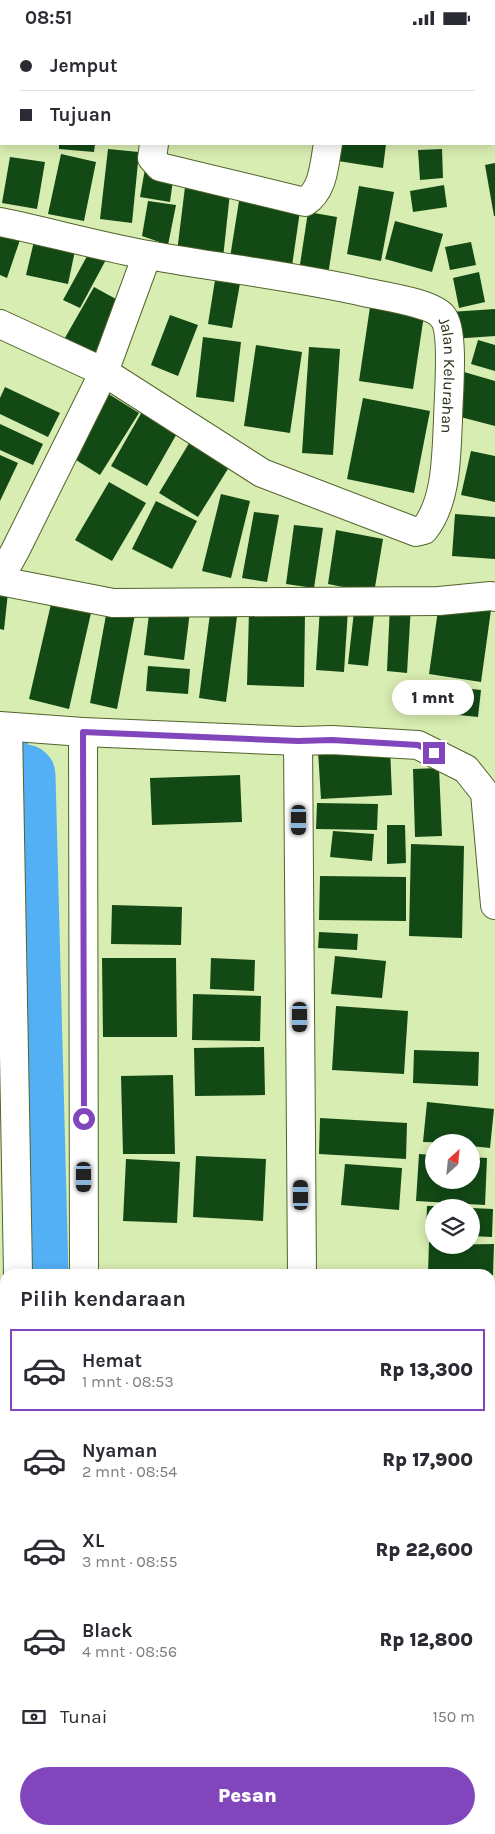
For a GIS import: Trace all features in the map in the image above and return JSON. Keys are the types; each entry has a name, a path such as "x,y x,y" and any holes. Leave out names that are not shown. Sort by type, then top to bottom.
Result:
{"street":[{"path":"154,145 152,158 160,167 305,202 315,194 322,178 328,145"},
{"path":"0,222 147,255 104,372 0,580 113,603 439,601 495,597"},
{"name":"Jalan Kelurahan","path":"104,372 262,473 416,532 424,530 430,523 437,507 446,462 450,359 448,324 442,315 424,306 287,277 147,255"},
{"path":"0,324 104,372"},
{"path":"18,1269 4,726 83,732 298,741 332,740 418,745 466,769 485,793 495,905"},
{"path":"83,732 84,1269"},
{"path":"298,741 302,1269"}],"building":[{"path":"59,145 95,145 94,152 59,149"},
{"path":"340,145 386,145 383,168 338,161"},
{"path":"108,149 139,152 132,223 100,219"},
{"path":"442,149 443,178 420,180 418,150"},
{"path":"61,154 96,162 84,221 48,214"},
{"path":"10,157 45,162 37,209 2,203"},
{"path":"495,163 495,216 494,216 485,165"},
{"path":"145,169 174,173 170,202 140,197"},
{"path":"444,185 447,207 413,212 410,191"},
{"path":"359,186 394,192 381,261 347,254"},
{"path":"185,187 230,193 223,258 177,252"},
{"path":"148,201 176,205 168,245 142,236"},
{"path":"239,201 300,211 291,273 229,264"},
{"path":"308,212 337,217 328,275 299,271"},
{"path":"395,221 443,234 432,272 385,259"},
{"path":"0,227 22,234 7,278 0,275"},
{"path":"35,237 76,246 68,284 26,275"},
{"path":"471,242 476,265 450,270 445,247"},
{"path":"92,247 108,256 80,308 63,300"},
{"path":"479,272 485,302 459,308 453,278"},
{"path":"216,274 241,278 232,328 208,324"},
{"path":"94,287 125,304 94,361 62,343"},
{"path":"370,307 424,315 413,389 359,381"},
{"path":"495,309 495,336 452,339 450,312"},
{"path":"170,315 198,325 178,376 151,365"},
{"path":"203,337 241,342 234,402 196,397"},
{"path":"478,340 495,345 495,371 471,364"},
{"path":"256,345 302,352 290,433 244,426"},
{"path":"309,347 340,349 333,455 302,453"},
{"path":"464,372 495,381 495,426 453,415"},
{"path":"5,387 60,413 48,437 0,414 0,398"},
{"path":"107,393 139,413 100,475 68,455"},
{"path":"363,398 430,411 414,493 347,479"},
{"path":"143,410 179,430 147,486 111,466"},
{"path":"0,424 43,444 33,465 0,450"},
{"path":"191,440 231,464 198,517 159,493"},
{"path":"471,451 495,456 495,502 461,495"},
{"path":"0,455 18,463 0,501"},
{"path":"109,482 146,503 112,561 75,540"},
{"path":"221,494 250,501 231,578 202,571"},
{"path":"156,501 197,521 172,569 132,549"},
{"path":"254,512 279,515 267,582 242,578"},
{"path":"455,514 495,517 495,559 452,556"},
{"path":"294,525 323,528 314,588 286,584"},
{"path":"336,530 383,539 374,593 328,584"},
{"path":"0,582 9,583 4,630 0,629"},
{"path":"355,603 375,606 368,666 348,664"},
{"path":"439,603 491,610 481,682 429,674"},
{"path":"51,604 91,613 69,709 29,699"},
{"path":"108,604 136,609 117,709 90,703"},
{"path":"390,604 411,605 407,673 387,671"},
{"path":"150,606 190,611 184,660 144,655"},
{"path":"211,606 238,609 226,702 199,698"},
{"path":"320,607 348,609 344,672 316,670"},
{"path":"249,612 305,613 304,687 247,685"},
{"path":"148,666 190,669 188,694 146,691"},
{"path":"414,683 481,690 478,717 411,710"},
{"path":"390,747 392,795 321,799 318,751"},
{"path":"439,768 442,836 415,837 413,769"},
{"path":"240,775 242,822 152,825 150,778"},
{"path":"317,803 378,804 377,830 316,829"},
{"path":"387,825 405,825 406,863 387,864"},
{"path":"333,831 374,834 372,861 330,857"},
{"path":"411,844 464,846 462,938 409,936"},
{"path":"320,876 406,877 406,921 319,920"},
{"path":"112,905 182,907 181,945 111,944"},
{"path":"319,932 358,934 357,950 318,948"},
{"path":"335,956 386,961 382,998 331,994"},
{"path":"102,958 176,958 177,1037 103,1037"},
{"path":"211,958 255,960 254,991 210,989"},
{"path":"193,994 261,996 260,1041 192,1040"},
{"path":"336,1006 408,1011 404,1074 332,1070"},
{"path":"264,1047 265,1095 195,1096 194,1048"},
{"path":"414,1050 479,1052 478,1086 413,1083"},
{"path":"173,1075 175,1154 123,1154 121,1076"},
{"path":"427,1102 494,1109 490,1148 480,1147 480,1134 425,1134 425,1142 423,1142"},
{"path":"320,1118 407,1123 406,1159 319,1154"},
{"path":"419,1154 425,1154 425,1189 480,1189 480,1158 487,1158 485,1205 480,1205 480,1199 425,1199 425,1202 416,1201"},
{"path":"196,1156 266,1159 263,1221 193,1217"},
{"path":"126,1159 180,1162 177,1223 123,1221"},
{"path":"345,1164 402,1168 399,1210 341,1205"},
{"path":"480,1208 493,1209 492,1237 480,1236"},
{"path":"480,1244 494,1244 493,1269 428,1269 429,1254 480,1254"}],"waterway":[{"path":"20,731 22,731 25,775"},
{"path":"25,775 38,1269"}],"route":[{"path":"84,1119 83,732 298,741 332,740 418,745 434,753"}]}
